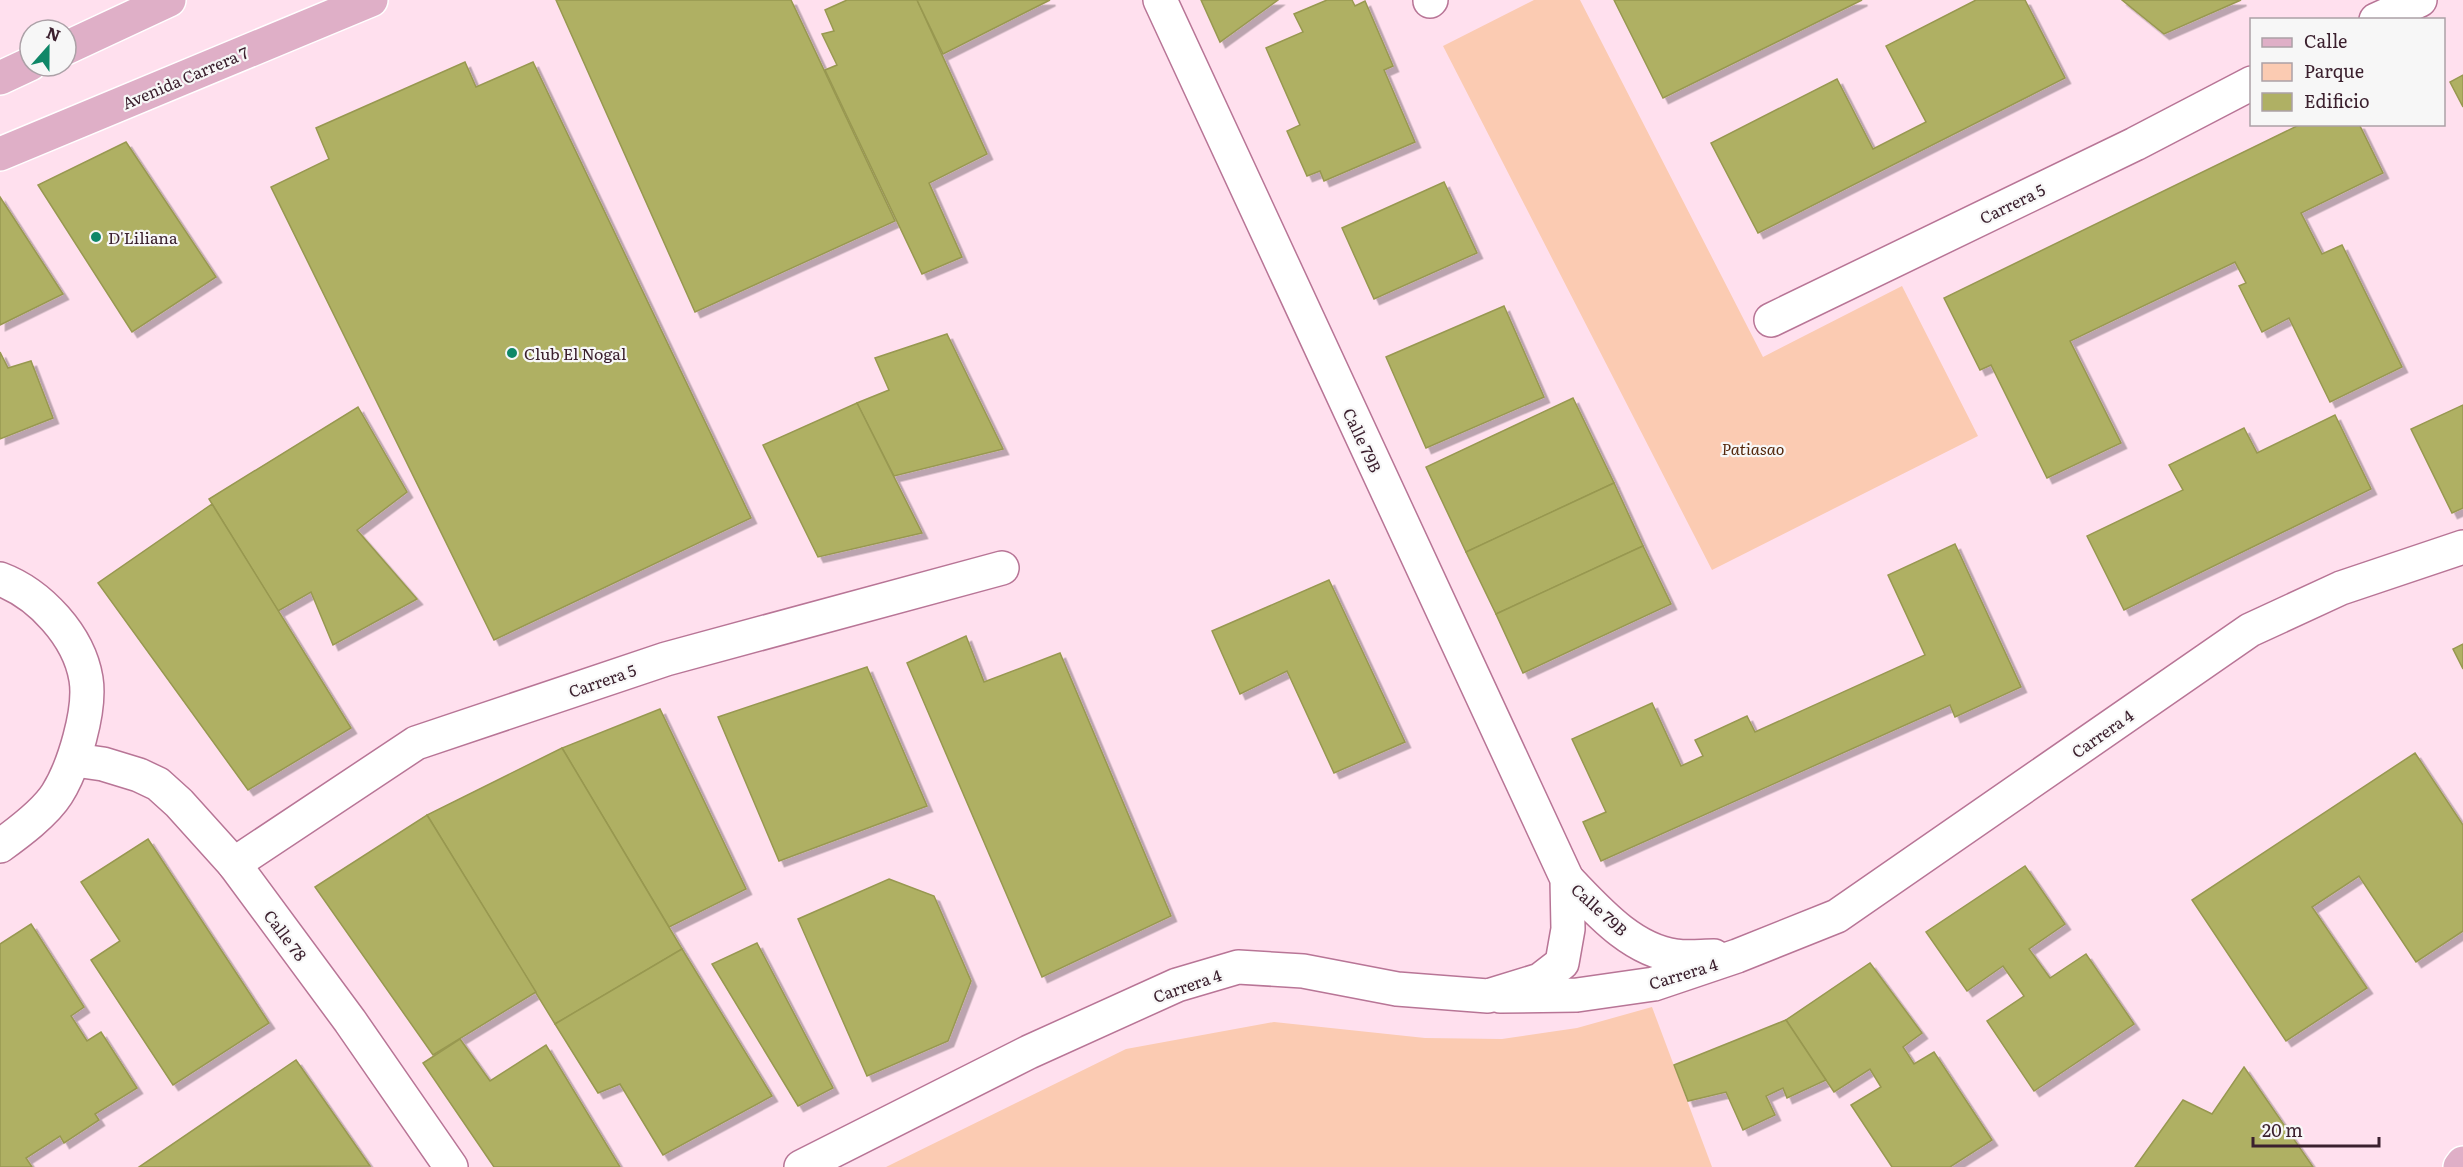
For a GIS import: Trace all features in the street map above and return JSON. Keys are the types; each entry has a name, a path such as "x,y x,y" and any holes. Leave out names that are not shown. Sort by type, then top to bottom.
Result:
{"main road":[{"path":"78,42 169,0"},
{"name":"Avenida Carrera 7","path":"0,154 371,0"},
{"path":"0,78 18,70"},
{"path":"2460,1167 2463,1163"}],"street":[{"name":"Calle 79B","path":"1160,0 1567,879 1607,920 1646,947 1676,956 1737,956"},
{"path":"2380,18 2420,0"},
{"name":"Carrera 5","path":"1771,320 2135,144 2250,84"},
{"name":"Carrera 4","path":"801,1167 1029,1052 1177,985 1238,967 1303,970 1397,989 1488,996 1577,995 1654,984 1737,956 1838,916 2250,630 2342,588 2463,547"},
{"name":"Carrera 5","path":"234,864 416,743 666,658 1002,568"},
{"path":"0,579 36,599 58,622 76,650 86,680 84,713 75,760 57,795 21,831 0,846"},
{"name":"Calle 78","path":"75,760 103,764 139,775 158,784 179,803 234,864 350,1021 451,1167"},
{"name":"Calle 79B","path":"1488,996 1540,980 1562,963 1568,929 1567,879"}],"green space":[{"name":"Patiasao","path":"1534,0 1580,0 1763,357 1902,286 1978,436 1712,570 1443,46"},
{"path":"1652,1007 1712,1167 886,1167 1126,1049 1274,1022 1425,1038 1502,1039 1577,1028"}],"building":[{"path":"556,0 791,0 895,221 695,312"},
{"path":"847,0 917,0 987,154 929,183 962,257 922,274 825,70 837,65 822,34 834,31 825,10"},
{"path":"917,0 1050,0 943,54"},
{"path":"1201,0 1278,0 1220,42"},
{"path":"1327,0 1352,0 1355,6 1365,1 1393,66 1384,70 1415,142 1324,181 1320,171 1307,176 1287,131 1300,125 1266,48 1303,32 1294,14"},
{"path":"1614,0 1862,0 1663,98"},
{"path":"1976,0 2025,0 2065,78 1758,233 1711,143 1837,79 1873,149 1926,122 1886,46"},
{"path":"2122,0 2241,0 2164,34"},
{"name":"Club El Nogal","path":"465,62 476,87 533,62 751,518 494,640 271,187 329,159 316,128"},
{"path":"2463,75 2463,107 2450,82"},
{"path":"2297,126 2360,126 2383,173 2301,213 2322,254 2342,245 2402,367 2330,402 2289,318 2262,332 2239,286 2246,283 2235,262 2070,341 2121,443 2047,478 1991,365 1980,370 1944,298"},
{"path":"126,142 216,277 132,332 38,185"},
{"path":"1444,182 1477,253 1374,299 1342,228"},
{"path":"0,197 63,294 0,325"},
{"path":"1504,306 1544,397 1426,448 1386,357"},
{"path":"947,334 1003,449 894,476 857,403 889,390 875,358"},
{"path":"0,352 8,368 31,361 53,418 0,439"},
{"path":"1573,398 1614,483 1466,552 1426,467"},
{"path":"857,403 922,533 818,557 763,445"},
{"path":"2463,405 2463,508 2452,513 2411,429"},
{"path":"358,407 407,492 357,530 417,599 333,645 311,592 278,611 209,499"},
{"path":"2335,415 2371,489 2124,610 2087,536 2183,490 2169,465 2244,428 2257,453"},
{"path":"1614,483 1643,546 1496,614 1466,552"},
{"path":"212,504 351,728 248,790 98,583"},
{"path":"1955,544 2021,687 1955,717 1950,705 1601,861 1583,822 1606,812 1572,739 1652,703 1681,766 1703,756 1695,740 1747,716 1755,732 1925,655 1888,575"},
{"path":"1643,546 1671,604 1523,673 1496,614"},
{"path":"1329,580 1405,742 1334,773 1287,671 1240,694 1212,631"},
{"path":"966,636 984,682 1060,653 1171,916 1042,977 907,663"},
{"path":"2463,644 2463,669 2453,649"},
{"path":"867,667 927,806 779,861 718,717"},
{"path":"660,709 746,889 669,927 562,748"},
{"path":"562,748 682,949 555,1024 427,815"},
{"path":"2415,753 2463,825 2463,931 2416,962 2359,876 2312,907 2367,988 2286,1041 2192,900"},
{"path":"427,815 536,992 433,1055 315,887"},
{"path":"148,839 269,1023 173,1085 91,960 120,941 81,882"},
{"path":"2025,866 2065,924 2029,949 2050,978 2086,954 2134,1024 2034,1091 1987,1021 2024,996 2003,966 1967,991 1926,932"},
{"path":"889,879 934,896 971,981 948,1041 867,1076 798,919"},
{"path":"31,924 84,1007 71,1016 87,1041 101,1032 137,1088 95,1114 99,1120 64,1143 60,1136 26,1158 32,1167 0,1167 0,944"},
{"path":"757,943 833,1088 798,1106 712,964"},
{"path":"682,949 772,1096 663,1155 620,1084 598,1093 555,1024"},
{"path":"1870,963 1922,1033 1903,1047 1914,1064 1934,1052 1992,1140 1950,1167 1892,1167 1851,1105 1881,1087 1870,1069 1834,1092 1786,1020"},
{"path":"1786,1020 1826,1080 1787,1098 1783,1088 1766,1096 1775,1115 1743,1130 1726,1092 1688,1101 1674,1065"},
{"path":"460,1039 490,1081 546,1045 620,1167 494,1167 423,1063"},
{"path":"296,1060 370,1166 139,1167"},
{"path":"2244,1067 2313,1167 2135,1167 2183,1100 2212,1114"}],"place":[{"name":"D'Liliana","path":"96,237"},
{"name":"Club El Nogal","path":"512,353"}]}
